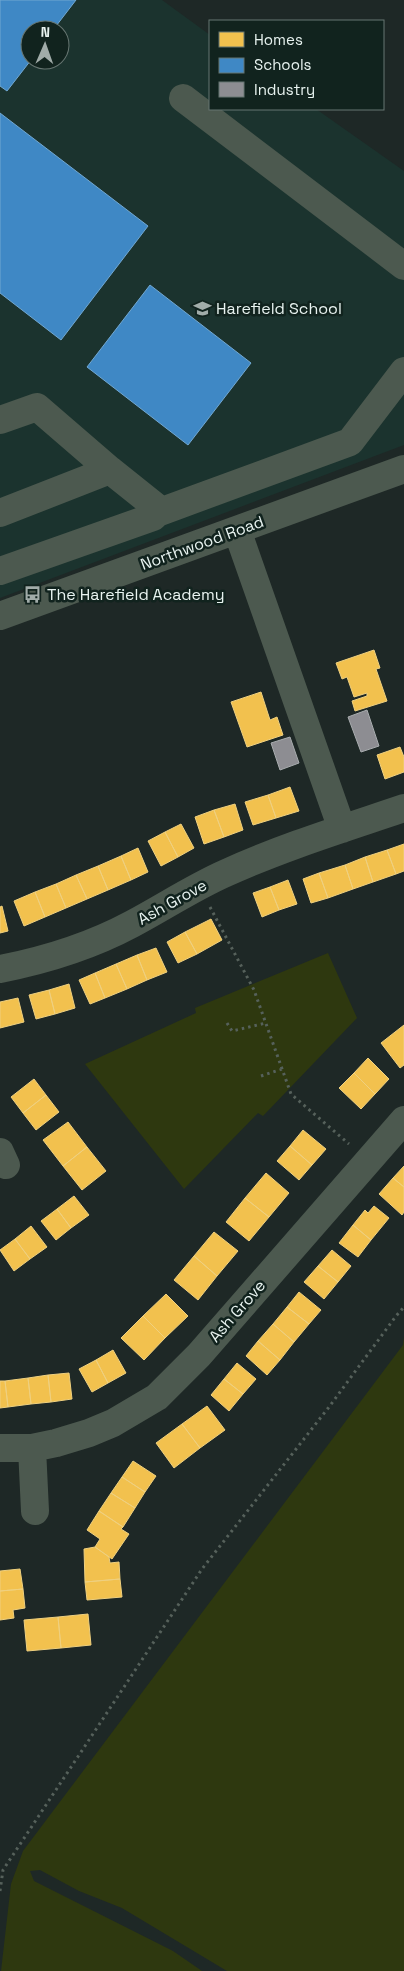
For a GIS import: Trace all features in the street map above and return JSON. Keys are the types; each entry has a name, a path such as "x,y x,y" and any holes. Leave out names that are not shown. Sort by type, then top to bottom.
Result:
{"street":[{"path":"183,98 404,266"},
{"path":"0,571 152,517 157,513 350,442 404,371"},
{"path":"0,420 37,407 155,506 157,513"},
{"name":"Northwood Road","path":"0,616 404,469"},
{"path":"0,514 110,470"},
{"path":"238,530 342,829"},
{"name":"Ash Grove","path":"0,969 40,960 98,940 226,873 342,829 404,808"},
{"name":"Ash Grove","path":"0,1448 32,1448 56,1443 113,1423 157,1397 199,1355 404,1120"},
{"path":"32,1448 35,1511"}],"path":[{"path":"199,887 254,990 291,1094 368,1161"},
{"path":"227,1023 232,1031 266,1023"},
{"path":"261,1076 282,1069"},
{"path":"0,1891 3,1870 202,1569 330,1407 404,1307"}],"shaded area":[{"name":"Harefield School","path":"0,0 162,0 209,34 209,110 317,110 404,171 404,445 0,598"}],"green space":[{"path":"328,953 357,1018 263,1116 258,1113 184,1189 85,1064 196,1013 195,1008"},
{"path":"404,1337 404,1971 227,1971 122,1908 79,1891 40,1870 30,1871 34,1881 173,1951 202,1971 1,1971 11,1884 23,1851 403,1345"}],"building: Homes":[{"path":"374,650 380,668 376,669 387,701 355,711 352,701 367,696 367,693 354,697 347,677 342,679 336,663"},
{"path":"261,692 270,720 277,717 283,735 247,747 231,702"},
{"path":"400,747 404,757 404,772 385,779 377,755"},
{"path":"290,787 299,811 276,818 268,795"},
{"path":"268,795 276,818 253,825 245,802"},
{"path":"235,804 243,830 224,837 214,810"},
{"path":"214,810 224,837 204,844 195,817"},
{"path":"181,824 194,848 178,857 165,832"},
{"path":"165,832 178,857 161,866 148,841"},
{"path":"404,844 404,871 396,874 387,850"},
{"path":"138,848 148,872 131,880 121,856"},
{"path":"387,850 396,874 373,882 365,857"},
{"path":"121,856 131,880 108,890 98,866"},
{"path":"365,857 373,882 353,889 345,865"},
{"path":"345,865 353,889 328,898 319,873"},
{"path":"98,866 108,890 87,899 76,875"},
{"path":"319,873 328,898 311,903 303,879"},
{"path":"76,875 87,899 66,908 56,884"},
{"path":"288,880 297,904 279,910 270,887"},
{"path":"56,884 66,908 45,917 35,892"},
{"path":"270,887 279,910 262,917 253,893"},
{"path":"35,892 45,917 24,926 14,901"},
{"path":"2,906 8,931 0,933 0,907"},
{"path":"211,919 222,940 197,954 185,932"},
{"path":"185,932 197,954 178,963 167,942"},
{"path":"156,948 167,972 147,980 137,955"},
{"path":"137,955 147,980 127,989 116,964"},
{"path":"116,964 127,989 105,998 95,973"},
{"path":"95,973 105,998 90,1004 79,980"},
{"path":"69,984 75,1008 55,1014 49,990"},
{"path":"49,990 55,1014 36,1019 29,995"},
{"path":"18,998 24,1022 0,1028 0,1002"},
{"path":"404,1025 404,1065 400,1068 381,1043"},
{"path":"368,1058 389,1079 375,1094 354,1073"},
{"path":"354,1073 375,1094 361,1109 339,1088"},
{"path":"34,1079 46,1095 23,1113 11,1097"},
{"path":"46,1095 59,1112 36,1130 23,1113"},
{"path":"68,1122 87,1147 63,1166 43,1140"},
{"path":"303,1130 326,1149 312,1165 290,1146"},
{"path":"290,1146 312,1165 299,1180 277,1161"},
{"path":"87,1147 106,1171 82,1190 63,1166"},
{"path":"404,1166 404,1187 393,1178"},
{"path":"266,1173 289,1193 269,1217 245,1198"},
{"path":"393,1178 404,1187 404,1212 402,1215 379,1194"},
{"path":"74,1196 89,1215 71,1228 57,1209"},
{"path":"245,1198 269,1217 249,1241 226,1222"},
{"path":"374,1206 389,1218 371,1240 353,1225 365,1210 368,1213"},
{"path":"57,1209 71,1228 56,1240 41,1221"},
{"path":"353,1225 371,1240 358,1257 339,1243"},
{"path":"31,1226 47,1247 30,1259 15,1239"},
{"path":"214,1232 238,1251 217,1276 194,1256"},
{"path":"15,1239 30,1259 14,1271 0,1250"},
{"path":"332,1250 351,1266 338,1282 318,1266"},
{"path":"194,1256 217,1276 198,1300 174,1280"},
{"path":"318,1266 338,1282 324,1299 304,1282"},
{"path":"299,1292 321,1310 309,1324 287,1307"},
{"path":"166,1294 188,1316 165,1338 143,1316"},
{"path":"287,1307 309,1324 294,1342 273,1324"},
{"path":"143,1316 165,1338 144,1360 121,1338"},
{"path":"273,1324 294,1342 280,1360 258,1341"},
{"path":"258,1341 280,1360 267,1375 246,1356"},
{"path":"113,1350 126,1373 108,1383 96,1360"},
{"path":"96,1360 108,1383 92,1392 79,1369"},
{"path":"237,1363 256,1379 243,1394 224,1379"},
{"path":"69,1373 72,1399 51,1402 48,1375"},
{"path":"48,1375 51,1402 31,1404 28,1378"},
{"path":"28,1378 31,1404 8,1407 5,1381"},
{"path":"224,1379 243,1394 229,1411 211,1395"},
{"path":"0,1381 5,1381 8,1407 0,1408"},
{"path":"207,1406 225,1430 200,1448 182,1424"},
{"path":"182,1424 200,1448 174,1468 156,1443"},
{"path":"133,1461 156,1476 145,1492 122,1477"},
{"path":"122,1477 145,1492 135,1508 111,1493"},
{"path":"111,1493 135,1508 123,1527 99,1511"},
{"path":"99,1511 123,1527 121,1529 129,1534 112,1559 95,1547 100,1539 87,1530"},
{"path":"95,1547 109,1557 110,1563 119,1562 120,1579 85,1582 84,1549"},
{"path":"20,1569 23,1589 0,1591 0,1571"},
{"path":"120,1579 122,1597 87,1600 85,1582"},
{"path":"23,1589 25,1608 13,1610 14,1618 0,1620 0,1591"},
{"path":"88,1614 91,1645 61,1648 58,1617"},
{"path":"58,1617 61,1648 27,1651 24,1620"}],"building: Schools":[{"path":"0,0 76,0 61,20 20,20 20,70 23,70 7,91 0,86"},
{"path":"0,113 148,226 61,340 0,293"},
{"path":"150,285 251,363 188,445 87,367"}],"building: Industry":[{"path":"367,710 379,746 361,752 348,717"},
{"path":"290,737 299,763 280,770 271,743"}],"place":[{"name":"Harefield School","path":"202,308"},
{"name":"The Harefield Academy","path":"33,594"}]}
